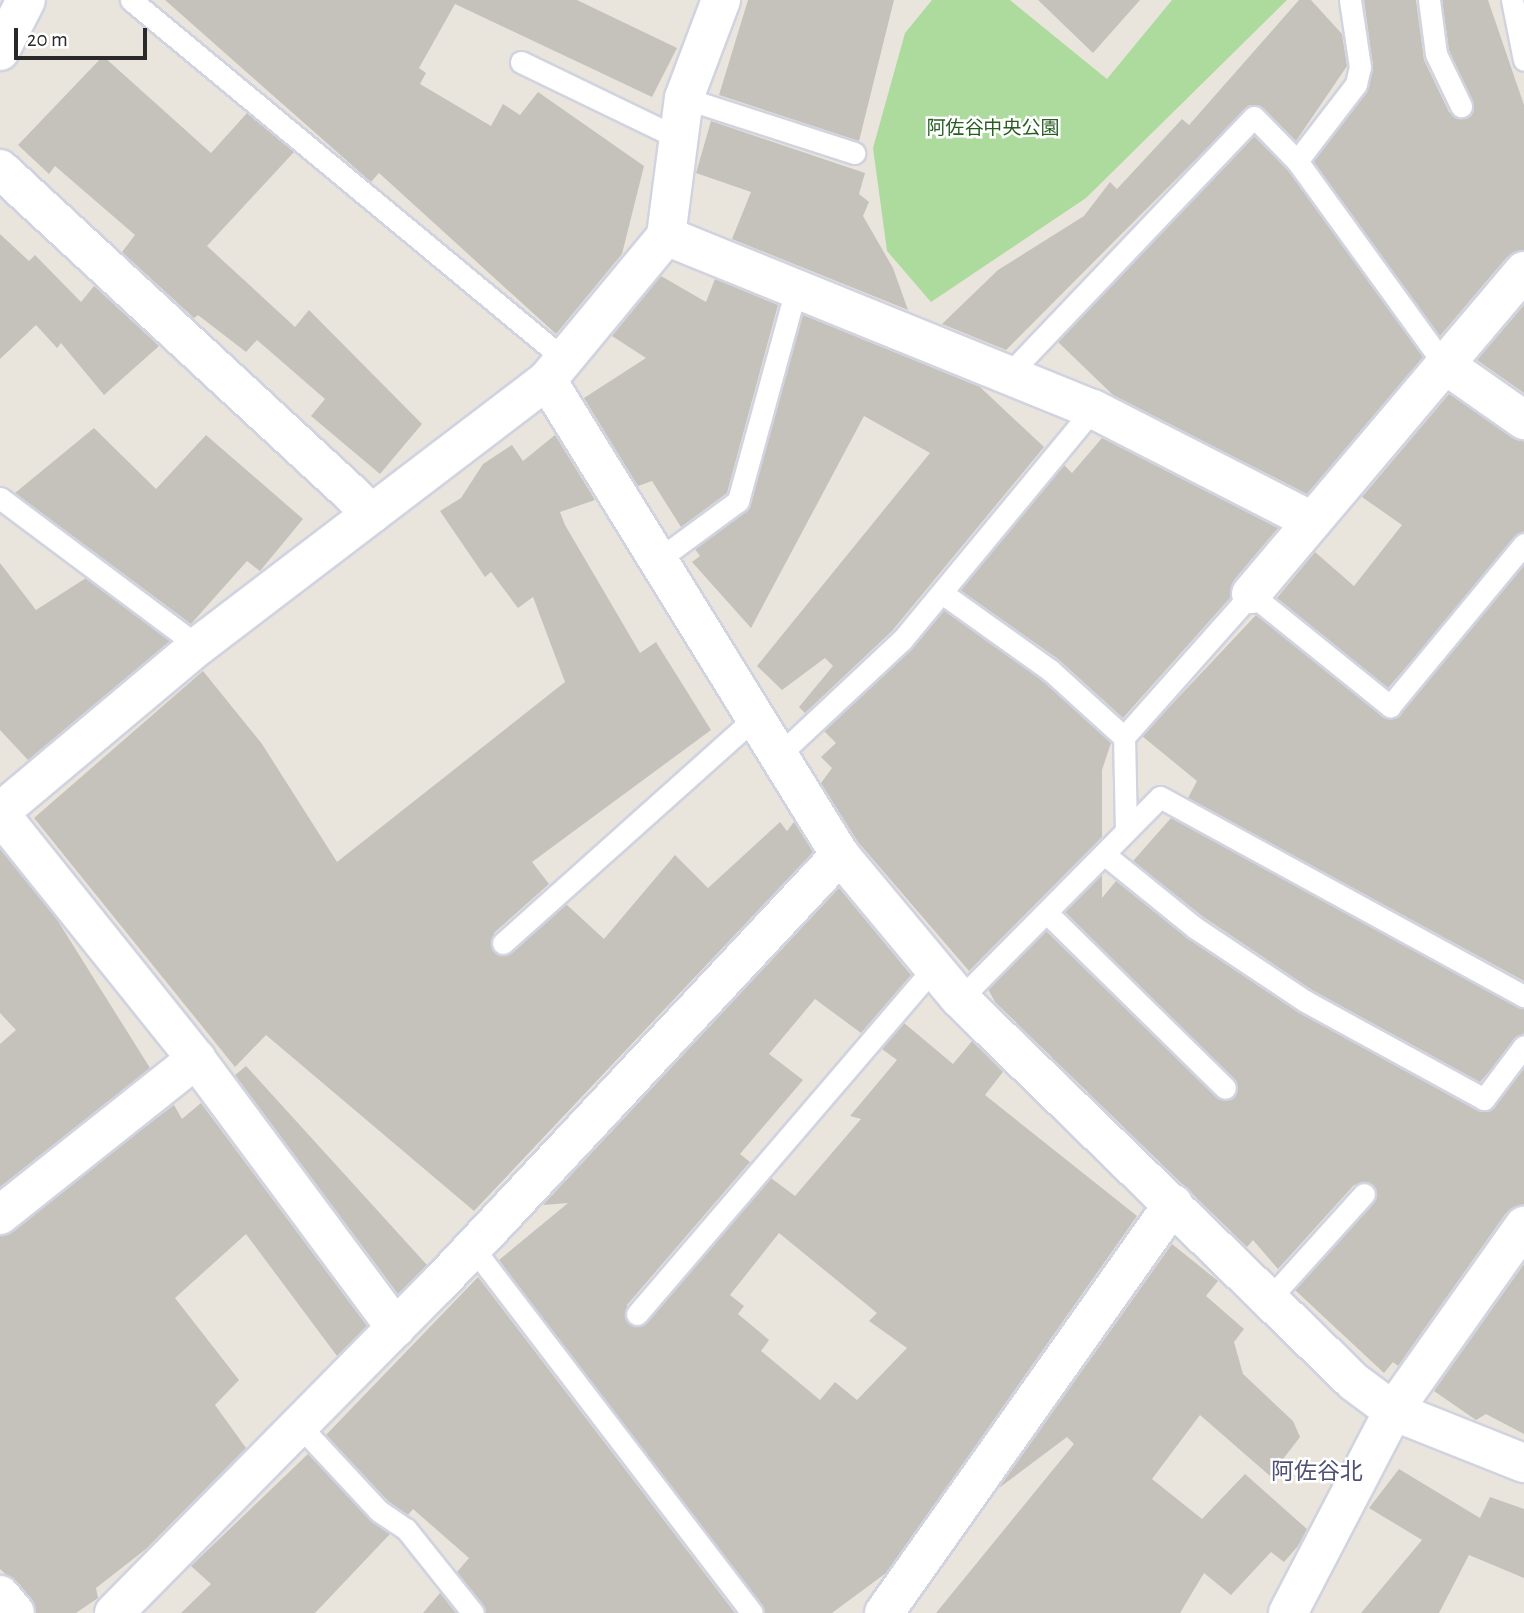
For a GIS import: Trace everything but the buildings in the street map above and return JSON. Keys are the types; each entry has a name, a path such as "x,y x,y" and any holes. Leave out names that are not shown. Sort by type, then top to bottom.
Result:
{"street":[{"path":"0,51 26,0"},
{"path":"396,1328 5,799 555,370 666,236 684,98 721,0"},
{"path":"0,169 372,513"},
{"path":"666,236 795,293 1093,409 1312,521"},
{"path":"1251,594 1524,271"},
{"path":"1444,364 1524,420"},
{"path":"555,370 659,559 840,855 960,999 1354,1382 1393,1411 1524,1463"},
{"path":"114,1613 396,1328 840,855"},
{"path":"0,1215 197,1059"},
{"path":"884,1613 1173,1204"},
{"path":"1288,1613 1393,1411 1521,1236"},
{"path":"0,1595 15,1613"}],"lane":[{"path":"131,0 555,370"},
{"path":"1297,161 1356,84 1360,67 1350,0"},
{"path":"1429,0 1436,54 1461,106"},
{"path":"1512,0 1524,60"},
{"path":"521,62 678,138"},
{"path":"684,98 854,153"},
{"path":"1008,375 1254,117 1297,161 1444,364"},
{"path":"659,559 738,501 795,293"},
{"path":"779,755 902,640 1093,409"},
{"path":"0,498 198,646"},
{"path":"1126,831 1124,737 1186,660 1251,594 1390,706 1524,544"},
{"path":"942,593 1050,670 1124,737"},
{"path":"503,943 756,717"},
{"path":"960,999 1048,914 1160,797 1524,996"},
{"path":"1104,854 1194,927 1305,1001 1484,1099 1524,1046"},
{"path":"1048,914 1225,1088"},
{"path":"636,1314 934,968"},
{"path":"1270,1298 1364,1194"},
{"path":"472,1248 752,1613"},
{"path":"299,1425 379,1511 406,1529 473,1613"}],"green space":[{"name":"阿佐谷中央公園","path":"932,0 1010,0 1107,79 1172,0 1287,0 1086,198 931,302 887,251 873,148 905,33"}],"district":[{"name":"阿佐谷北","path":"1317,1473"}]}
